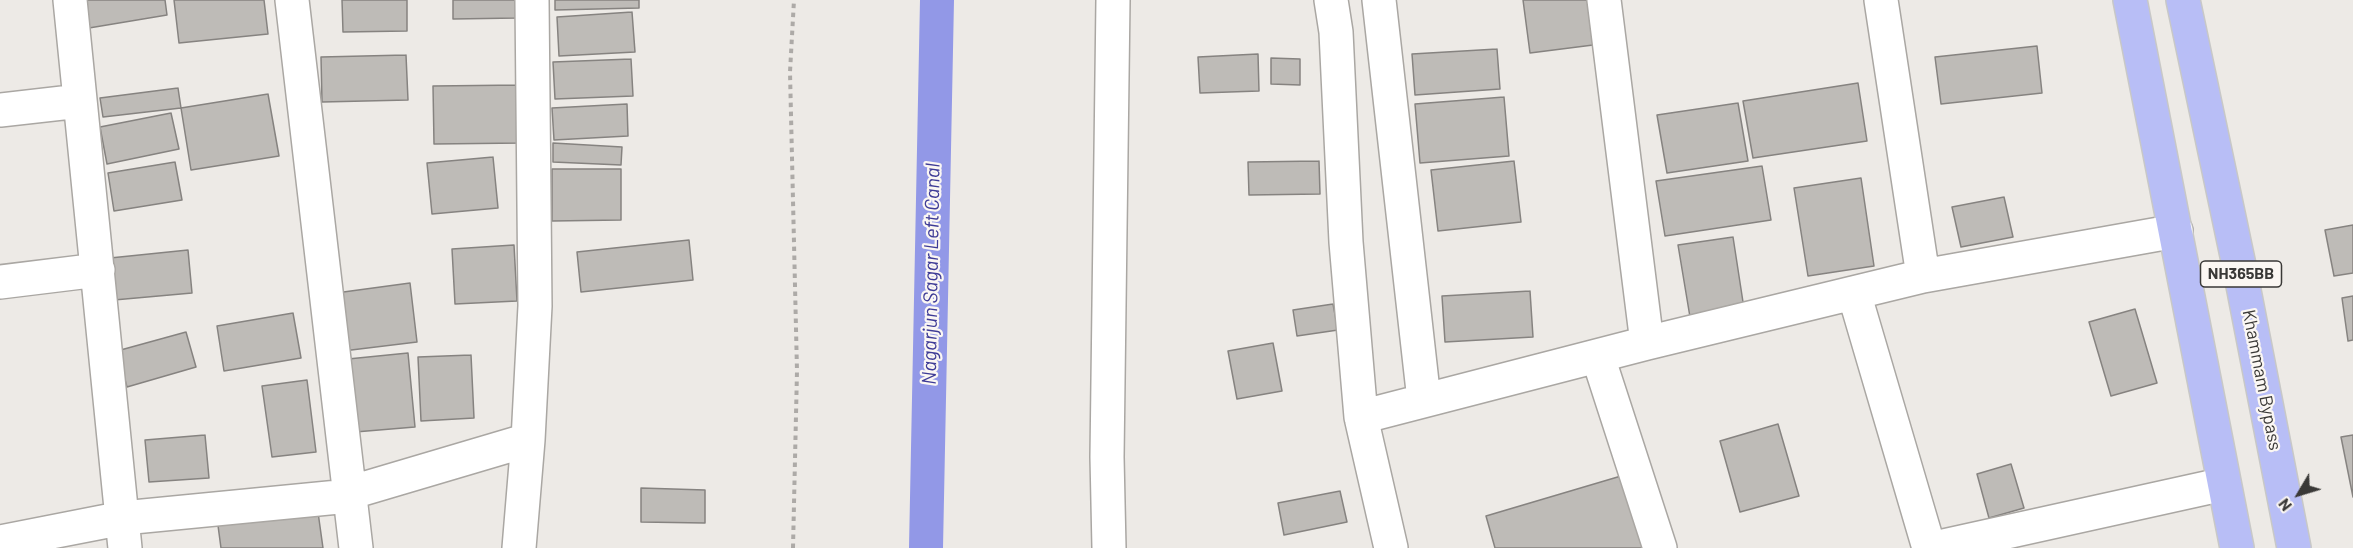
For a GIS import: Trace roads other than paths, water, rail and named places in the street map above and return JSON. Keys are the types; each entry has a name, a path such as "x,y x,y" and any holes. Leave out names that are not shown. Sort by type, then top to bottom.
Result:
{"highway":[{"name":"NH365BB","path":"2130,0 2237,548"},
{"name":"Khammam Bypass","path":"2184,0 2294,548"}],"street":[{"path":"70,0 124,533"},
{"path":"292,0 356,548"},
{"path":"519,548 536,306 532,0"},
{"path":"1109,548 1107,457 1113,0"},
{"path":"1331,0 1336,32 1346,242 1361,417 1391,548"},
{"path":"1379,0 1424,400"},
{"path":"1604,0 1647,343"},
{"path":"1881,0 1923,276"},
{"path":"0,110 80,100"},
{"path":"1361,417 1647,343 1923,276 2176,231"},
{"path":"0,282 98,270"},
{"path":"1854,293 1929,548"},
{"path":"1598,357 1660,548"},
{"path":"0,542 124,533 349,495 528,440"},
{"path":"1934,548 2224,484"}],"waterway":[{"name":"Nagarjun Sagar Left Canal","path":"926,548 937,0"}]}
